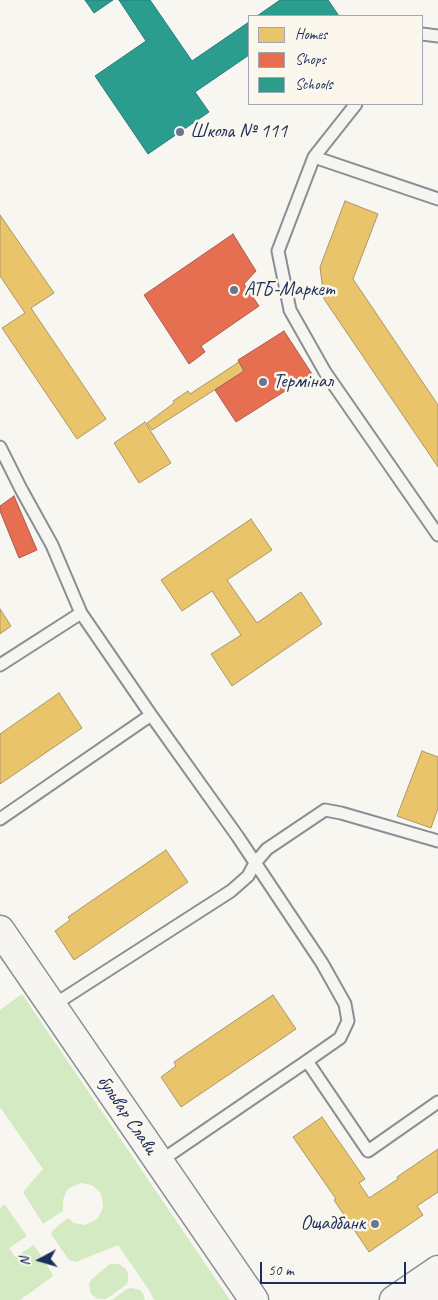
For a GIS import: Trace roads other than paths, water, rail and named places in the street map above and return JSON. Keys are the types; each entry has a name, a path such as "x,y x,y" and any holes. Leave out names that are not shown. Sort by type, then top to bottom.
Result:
{"main road":[{"name":"бульвар Слави","path":"0,930 254,1300"},
{"path":"394,1300 438,1270"},
{"path":"428,1300 438,1293"}],"lane":[{"path":"423,34 438,36"},
{"path":"355,105 314,157 278,251 290,310 324,372 438,535"},
{"path":"314,157 438,199"},
{"path":"0,447 52,545 81,613 238,837 322,964 345,1004 348,1020 340,1038 158,1162"},
{"path":"0,665 81,613"},
{"path":"0,819 151,715"},
{"path":"52,1006 231,891 248,876 255,863 268,849 325,810 438,841"},
{"path":"308,1061 368,1151 438,1102"}],"place":[{"name":"Школа № 111","path":"180,132"},
{"name":"АТБ-Маркет","path":"234,290"},
{"name":"Термінал","path":"263,382"},
{"name":"Ощадбанк","path":"375,1224"}]}
